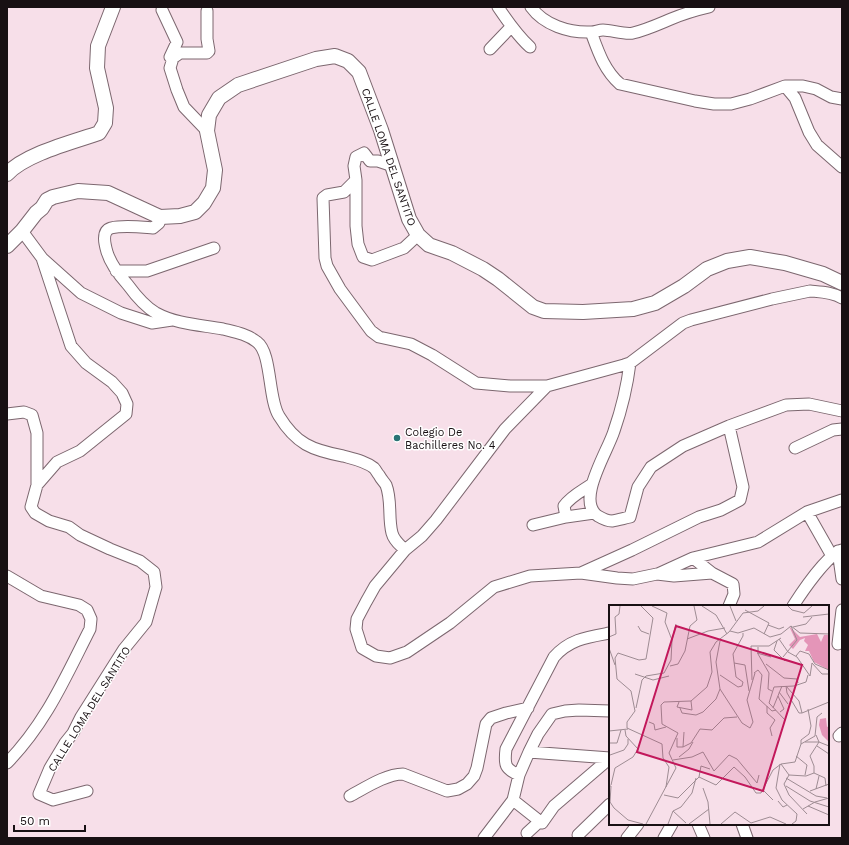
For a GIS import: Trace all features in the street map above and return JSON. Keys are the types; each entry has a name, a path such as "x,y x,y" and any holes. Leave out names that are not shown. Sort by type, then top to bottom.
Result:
{"main road":[{"path":"7,174 14,167 28,158 99,133 105,123 106,108 97,68 98,46 113,7"},
{"name":"CALLE LOMA DEL SANTITO","path":"7,246 53,196 78,191 108,193 160,217 180,216 195,212 204,203 213,188 215,170 207,131 209,115 219,98 238,85 316,59 336,56 348,61 359,72 381,130 409,219 418,235 429,245 452,253 483,269 533,307 544,311 583,312 634,309 655,303 684,286 707,269 727,261 750,257 785,263 824,274 842,284"}],"street":[{"path":"498,7 511,27 530,47"},
{"path":"530,7 536,14 560,28 579,32 603,30 633,33 689,12 709,7"},
{"path":"162,10 178,42 170,57 173,58"},
{"path":"207,12 207,39 209,50 207,54 180,53 173,58 170,68 184,108 207,131"},
{"path":"490,49 511,27"},
{"path":"592,32 601,58 611,76 620,84 695,102 714,104 731,104 785,86 802,86 816,89 831,97 842,99"},
{"path":"785,86 795,98 809,132 817,145 842,167"},
{"path":"391,163 387,164 378,161 370,161 364,153 355,158 356,226 358,244 363,257 372,260 404,248 418,235"},
{"path":"356,180 344,192 327,195 323,198 325,258 330,273 371,332 386,339 411,344 432,355 476,383 510,386 547,386 630,363 683,323 702,316 810,291 837,295 842,298"},
{"path":"160,217 159,223 153,228 110,228 107,231 105,236 105,244 109,257 116,271 140,300 155,312 172,320 249,336 259,343 266,363 272,397 278,415 290,431 303,443 317,450 359,460 374,468 386,486 392,533 396,541 405,550"},
{"name":"CALLE LOMA DEL SANTITO","path":"22,231 42,258 71,346 86,363 122,393 128,404 126,414 80,452 57,462 37,485 31,507 34,513 49,521 69,527 80,535 140,561 154,572 156,587 146,622 124,649 81,717 73,733 50,768 39,794 53,800 87,791"},
{"path":"116,271 147,271 214,248"},
{"path":"42,258 81,292 121,313 152,323 172,320"},
{"path":"630,363 627,389 616,426 594,477 589,499 594,513 604,520 612,521 630,517 638,487 651,467 683,446 729,426 786,405 809,404 842,411"},
{"path":"547,386 505,429 436,520 422,536 405,550 375,586 357,619 356,629 362,648 376,656 390,658 407,652 450,623 494,587 530,576 581,573 634,579 658,574 693,558 758,542 807,512 842,500"},
{"path":"7,414 24,412 32,415 37,433 37,485"},
{"path":"581,573 632,550 698,517 721,510 740,500 743,487 729,426"},
{"path":"795,448 833,430 842,429"},
{"path":"566,517 564,506 566,502 572,496 592,484"},
{"path":"807,512 837,552 842,579"},
{"path":"533,525 566,517 594,513"},
{"path":"794,605 805,588 837,552"},
{"path":"693,558 712,573 733,584 734,594 729,605"},
{"path":"658,574 680,576 712,573"},
{"path":"7,576 42,596 79,604 87,610 91,619 90,629 51,706 29,740 7,763"},
{"path":"838,644 842,610"},
{"path":"520,775 509,770 506,766 506,749 554,657 572,642 609,633"},
{"path":"350,796 370,785 398,774 403,774 447,791 458,789 467,784 474,776 486,724 492,718 506,712 528,708"},
{"path":"484,838 513,800 520,775 529,752 538,734 552,714 565,710 609,711"},
{"path":"529,752 609,758"},
{"path":"527,833 541,822 557,803 609,759"},
{"path":"513,800 541,822"},
{"path":"578,835 609,805"},
{"path":"627,838 637,825"},
{"path":"664,838 671,825"},
{"path":"698,825 704,838"},
{"path":"742,825 747,838"}],"place":[{"name":"Colegio De Bachilleres No. 4","path":"397,438"}]}
